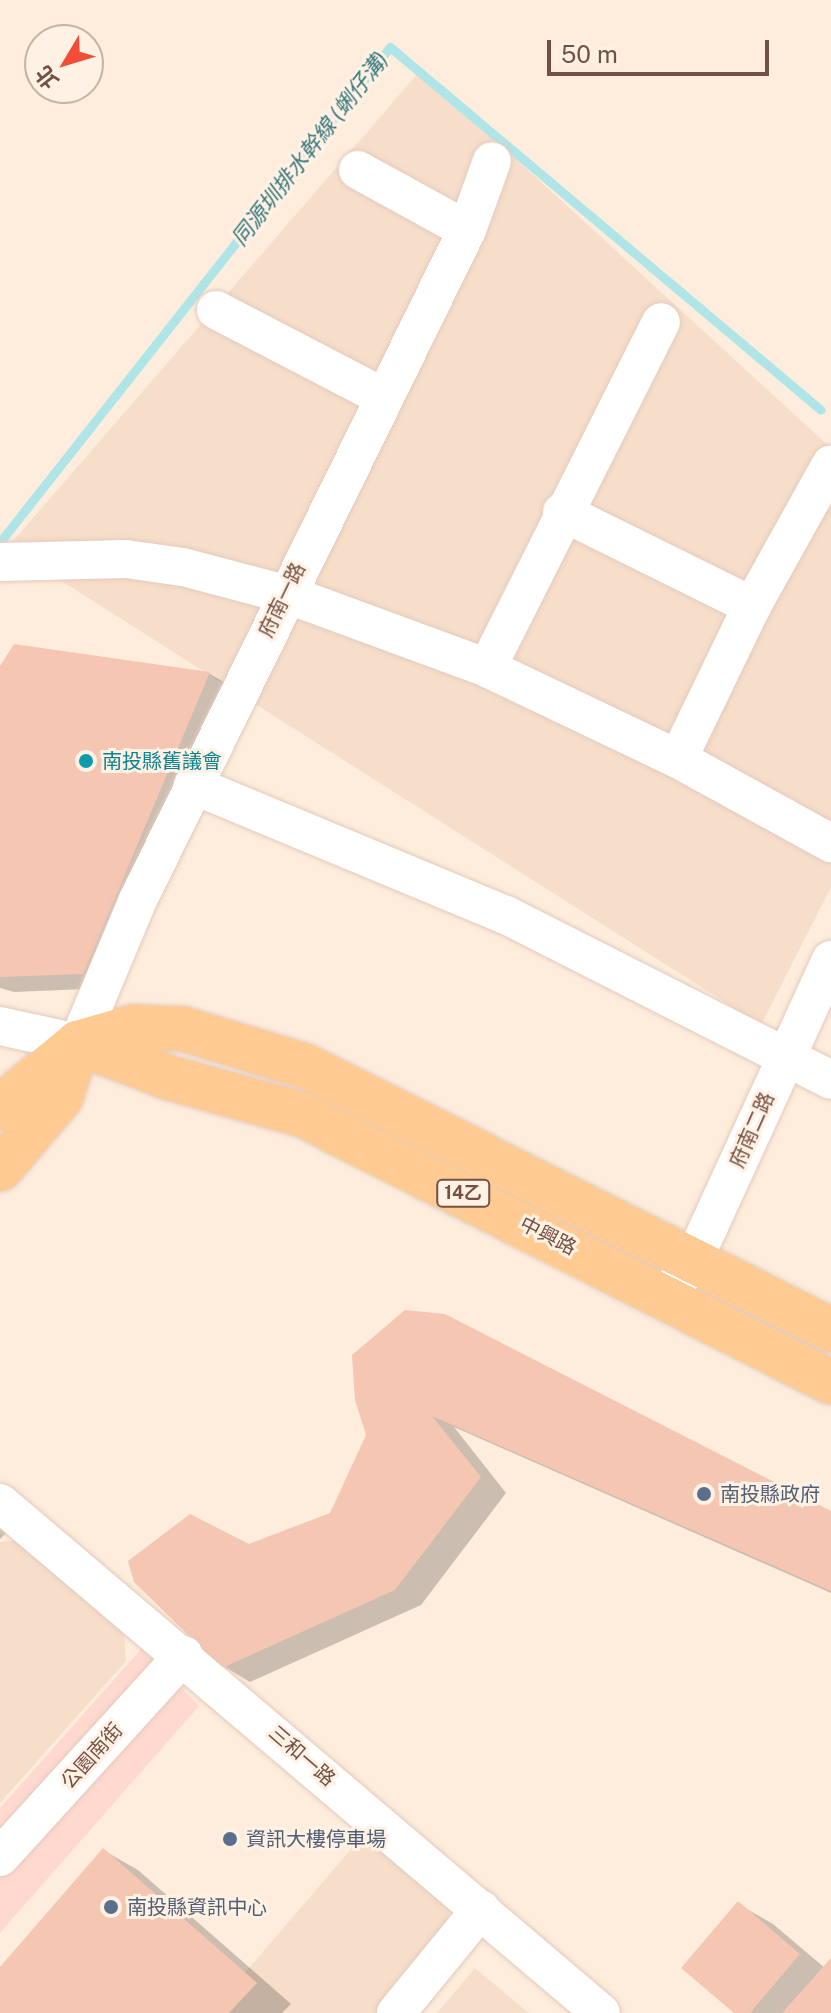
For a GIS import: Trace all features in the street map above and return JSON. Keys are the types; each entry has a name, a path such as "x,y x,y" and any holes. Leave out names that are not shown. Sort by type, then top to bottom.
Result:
{"main road":[{"name":"14乙","path":"0,1107 78,1043 133,1027 183,1029 305,1066 405,1113 831,1330"},
{"name":"中興路","path":"78,1043 170,1078 303,1115 385,1153 831,1382"},
{"path":"0,1169 61,1097 78,1043"},
{"path":"385,1153 405,1113"}],"street":[{"name":"府南一路","path":"78,1043 193,785 381,396 467,230 492,161"},
{"path":"358,170 467,230"},
{"path":"216,310 381,396"},
{"path":"487,668 562,512 661,322"},
{"path":"678,759 752,606 831,464"},
{"path":"562,512 752,606"},
{"path":"0,562 126,559 183,567 284,596 487,668 678,759 831,843"},
{"path":"193,785 506,915 831,1080"},
{"name":"府南二路","path":"666,1296 693,1261 831,960"},
{"path":"0,1026 78,1043"},
{"name":"三和一路","path":"2,1508 184,1655 601,2013"},
{"name":"公園南街","path":"0,1857 184,1655"},
{"path":"396,2013 481,1909"}],"shaded area":[{"path":"420,71 831,448 831,887 761,1025 8,547"},
{"path":"24,1539 124,1629 126,1661 0,1803 0,1542"},
{"path":"142,1648 199,1706 0,1933 0,1808"},
{"path":"371,1826 451,1904 444,1937 380,2013 210,2013"},
{"path":"475,1968 529,2013 437,2013"}],"building":[{"name":"南投縣舊議會","path":"14,644 210,672 83,974 0,977 0,666"},
{"name":"南投縣政府","path":"405,1310 445,1314 831,1511 831,1591 432,1416 481,1477 395,1590 222,1668 134,1582 128,1561 190,1514 249,1544 330,1513 366,1435 355,1400 352,1355"},
{"name":"南投縣資訊中心","path":"103,1848 257,1983 229,2013 0,2013 0,1967"},
{"path":"738,1901 800,1954 750,2013 734,2013 681,1968"},
{"path":"831,1958 831,2013 782,2013"}],"waterway":[{"name":"同源圳排水幹線 (蜊仔溝)","path":"0,542 390,47 821,410"}],"place":[{"name":"南投縣舊議會","path":"86,761"},
{"name":"南投縣政府","path":"704,1494"},
{"name":"資訊大樓停車場","path":"230,1839"},
{"name":"南投縣資訊中心","path":"111,1907"}]}
